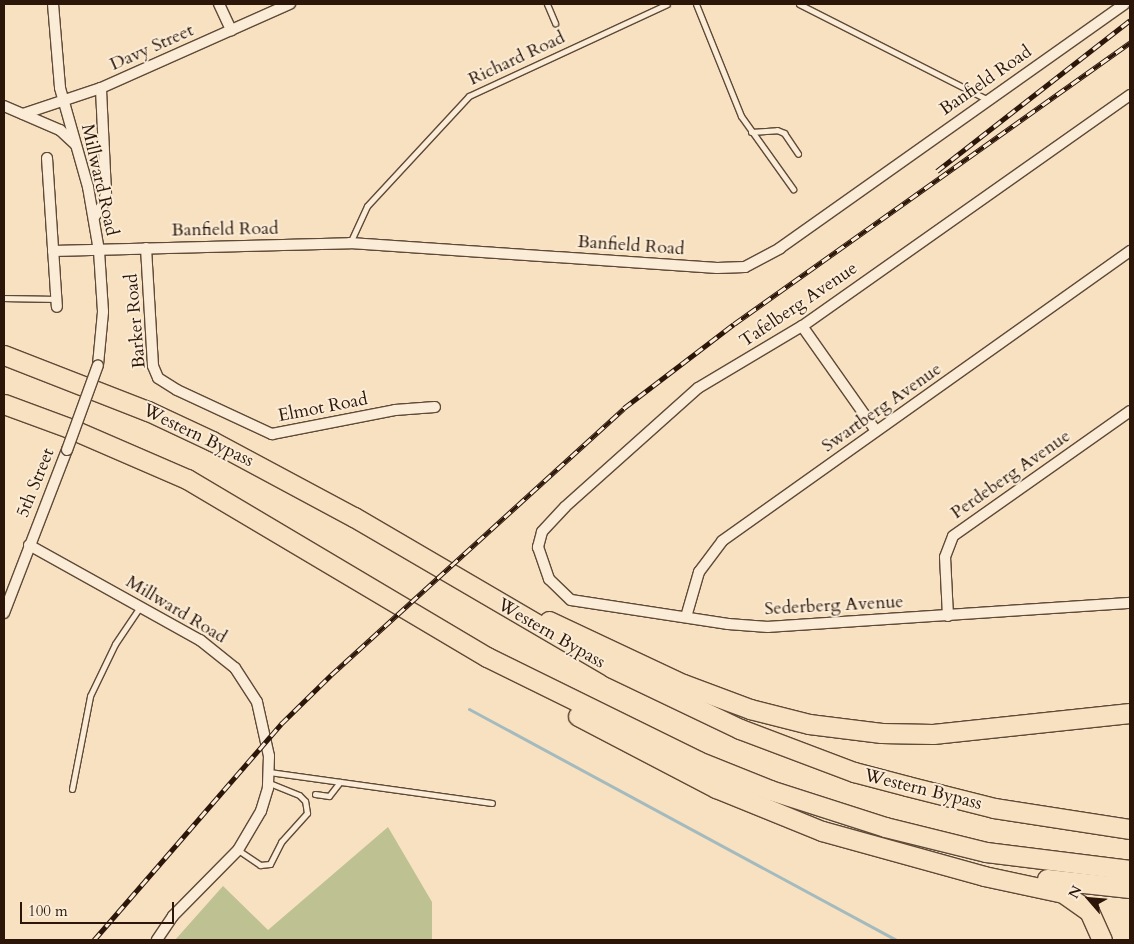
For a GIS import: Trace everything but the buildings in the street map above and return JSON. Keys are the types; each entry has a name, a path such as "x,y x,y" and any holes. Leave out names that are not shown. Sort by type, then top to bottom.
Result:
{"highway":[{"name":"Western Bypass","path":"4,355 148,411 212,440 337,508 620,673 683,704 799,753 854,772 994,808 1130,829"},
{"path":"4,404 70,428 187,479 487,657 698,761 770,790 885,827 986,852 1130,870"},
{"path":"459,580 683,684 750,709 809,724 881,733 933,734 1130,713"},
{"path":"487,657 537,693 716,788 822,831 1071,896 1093,916 1102,940"},
{"path":"953,865 1130,888"}],"street":[{"name":"Millward Road","path":"53,4 57,72 94,216 103,312 98,365"},
{"path":"219,4 231,30"},
{"name":"Davy Street","path":"23,114 101,88 290,4"},
{"name":"Banfield Road","path":"53,251 350,243 716,268 745,268 780,248 986,99 1124,4"},
{"path":"94,216 104,203 106,185 101,88"},
{"name":"Tafelberg Avenue","path":"549,580 538,547 540,537 565,507 698,388 802,326 1130,94"},
{"path":"4,106 64,133 78,149"},
{"path":"47,158 57,303"},
{"name":"Barker Road","path":"146,248 153,366 158,378 168,386"},
{"name":"Swartberg Avenue","path":"686,617 699,572 722,541 1130,251"},
{"path":"802,326 876,432"},
{"name":"5th Street","path":"4,613 98,365"},
{"name":"Elmot Road","path":"168,386 228,416 272,434 395,410 435,407"},
{"name":"Perdeberg Avenue","path":"948,616 945,557 953,536 1130,411"},
{"name":"Millward Road","path":"29,545 200,640 246,681 257,702 269,756 268,783 258,818 238,850 173,916 157,940"},
{"name":"Sederberg Avenue","path":"549,580 571,600 768,627 1130,603"}],"lane":[{"path":"547,4 555,23"},
{"name":"Richard Road","path":"350,243 368,206 469,96 667,4"},
{"path":"696,4 721,63 735,105 751,132 793,189"},
{"path":"799,4 986,99"},
{"path":"751,132 777,130 784,133 798,154"},
{"path":"4,298 57,303"},
{"path":"72,789 90,696 115,644 140,606"},
{"path":"268,772 492,803"},
{"path":"315,794 329,796 340,782"},
{"path":"238,850 260,865 270,864 282,842 307,813 305,801 299,795 268,783"}],"green space":[{"path":"388,827 432,902 432,940 175,940 223,886 268,930"}],"waterway":[{"path":"469,709 896,940"}],"railway":[{"path":"937,171 1130,20"},
{"path":"94,940 281,724 331,675 624,408 734,324 1130,43"}]}
